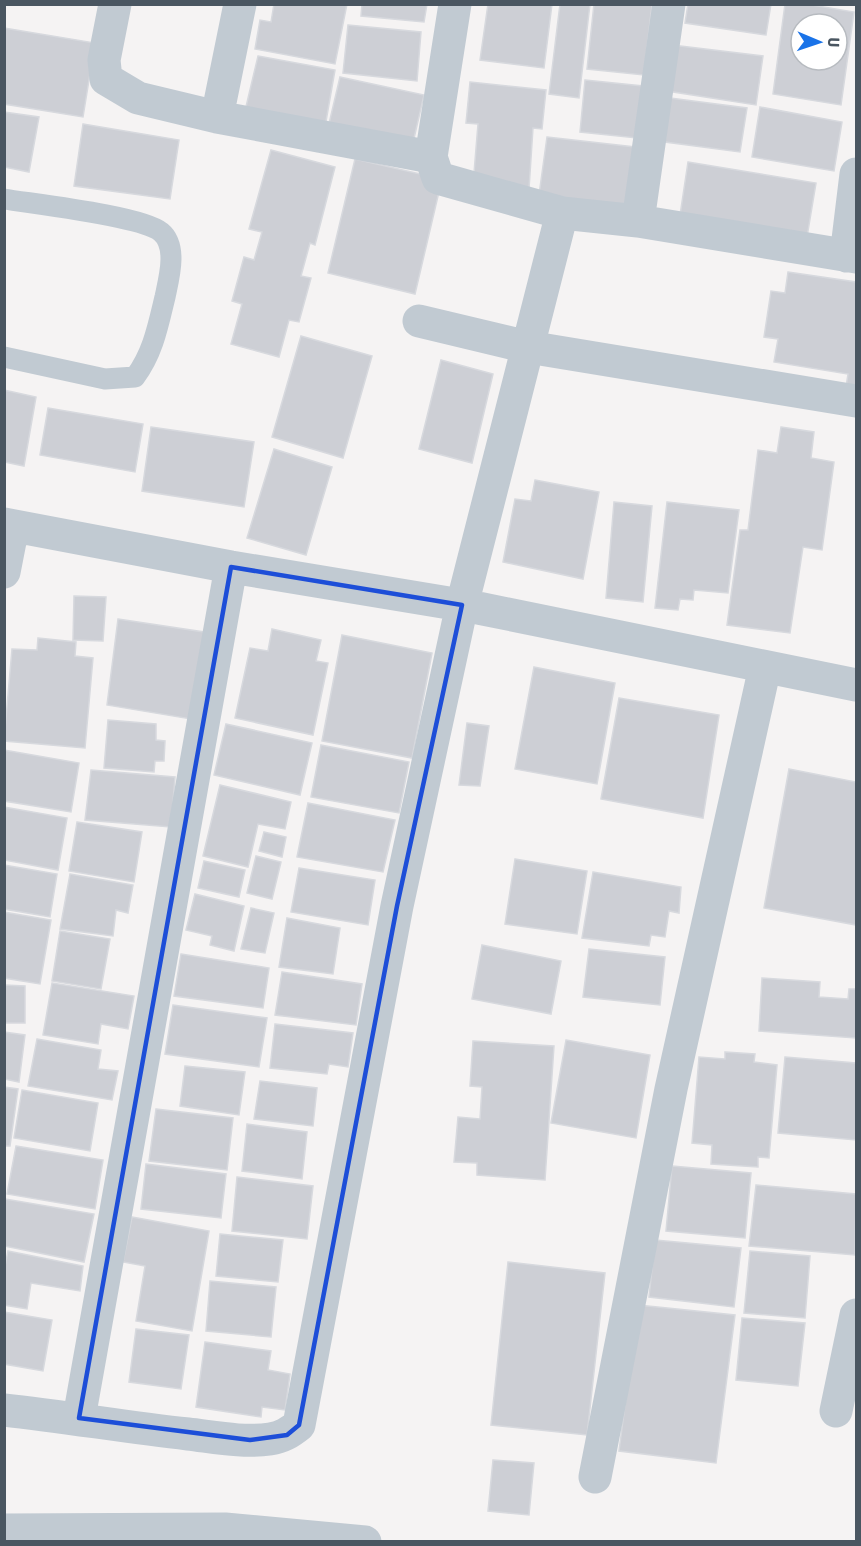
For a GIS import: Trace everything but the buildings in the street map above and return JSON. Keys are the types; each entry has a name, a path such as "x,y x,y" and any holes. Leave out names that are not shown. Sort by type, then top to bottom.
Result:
{"street":[{"path":"115,4 104,60 106,79 138,98 217,117 431,156"},
{"path":"217,117 240,4"},
{"path":"455,4 431,156 438,178 562,213 638,221 851,256 856,174"},
{"path":"638,221 669,4"},
{"path":"4,1410 79,1418 157,1431 250,1440 287,1435 299,1425 397,906 462,605 562,213"},
{"path":"419,321 528,347 856,401"},
{"path":"4,572 9,525 231,567 462,605 856,685"},
{"path":"79,1418 231,567"},
{"path":"595,1477 671,1089 765,667"},
{"path":"836,1411 856,1315"},
{"path":"4,1530 225,1529 365,1542"}],"lane":[{"path":"4,199 134,220 161,232 171,250 169,279 154,343 144,365 135,377 105,379 4,357"}],"highlighted area":[{"path":"231,567 462,605 397,906 299,1425 287,1435 250,1440 79,1418"}]}
